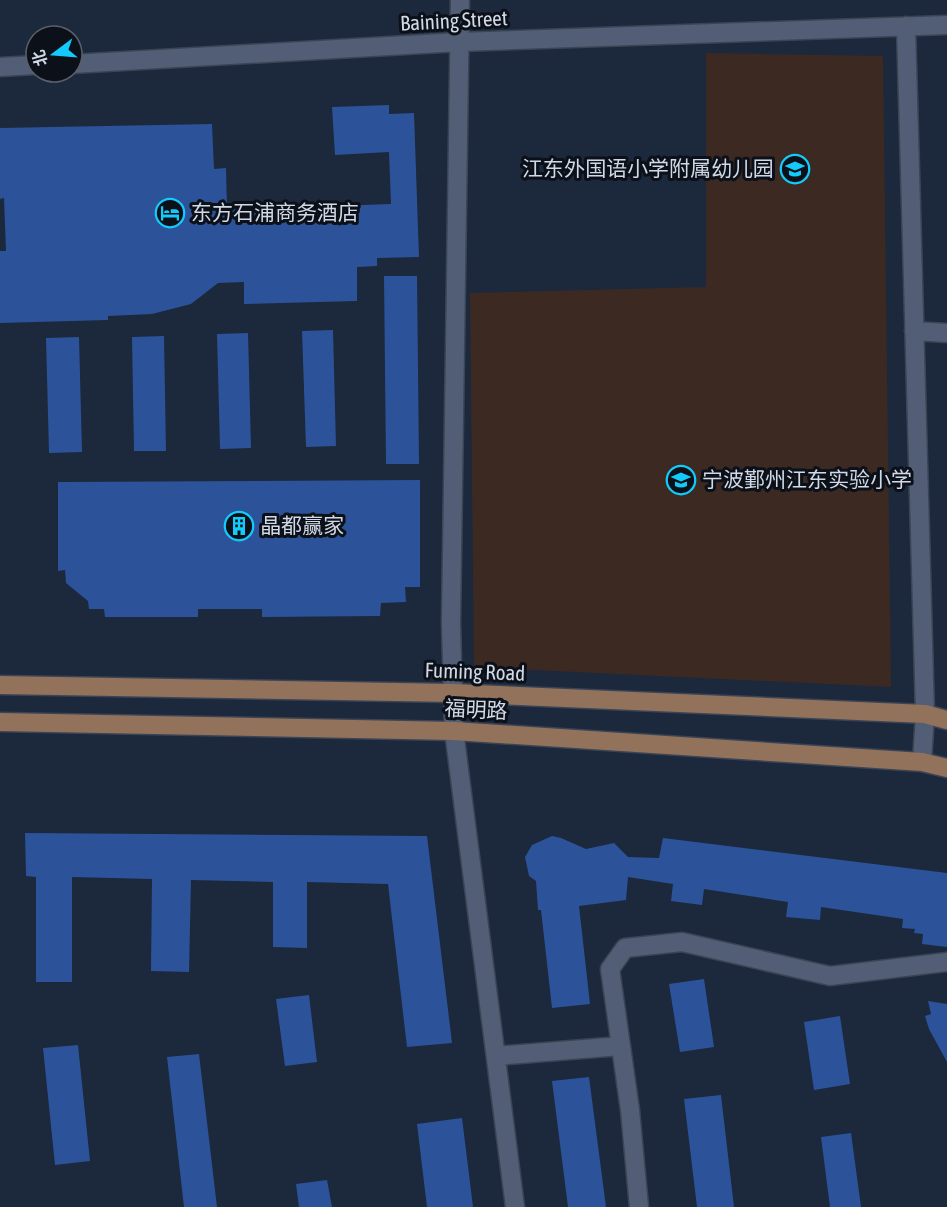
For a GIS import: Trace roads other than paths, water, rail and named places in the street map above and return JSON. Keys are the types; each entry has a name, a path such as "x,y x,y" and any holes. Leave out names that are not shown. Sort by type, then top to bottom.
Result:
{"main road":[{"name":"Fuming Road","path":"0,685 453,693 925,714 947,720"},
{"name":"福明路","path":"0,722 454,730 922,762 947,768"}],"street":[{"path":"460,0 452,623 454,730 515,1207"},
{"name":"Baining Street","path":"84,62 459,42 947,25"},
{"path":"906,26 925,714 922,762"},
{"path":"0,68 24,67"},
{"path":"914,331 947,333"},
{"path":"639,1207 610,969 625,948 682,942 830,976 947,962"},
{"path":"496,1056 621,1046"}],"place":[{"name":"江东外国语小学附属幼儿园","path":"795,169"},
{"name":"东方石浦商务酒店","path":"170,213"},
{"name":"宁波鄞州江东实验小学","path":"681,480"},
{"name":"晶都赢家","path":"239,526"}]}
